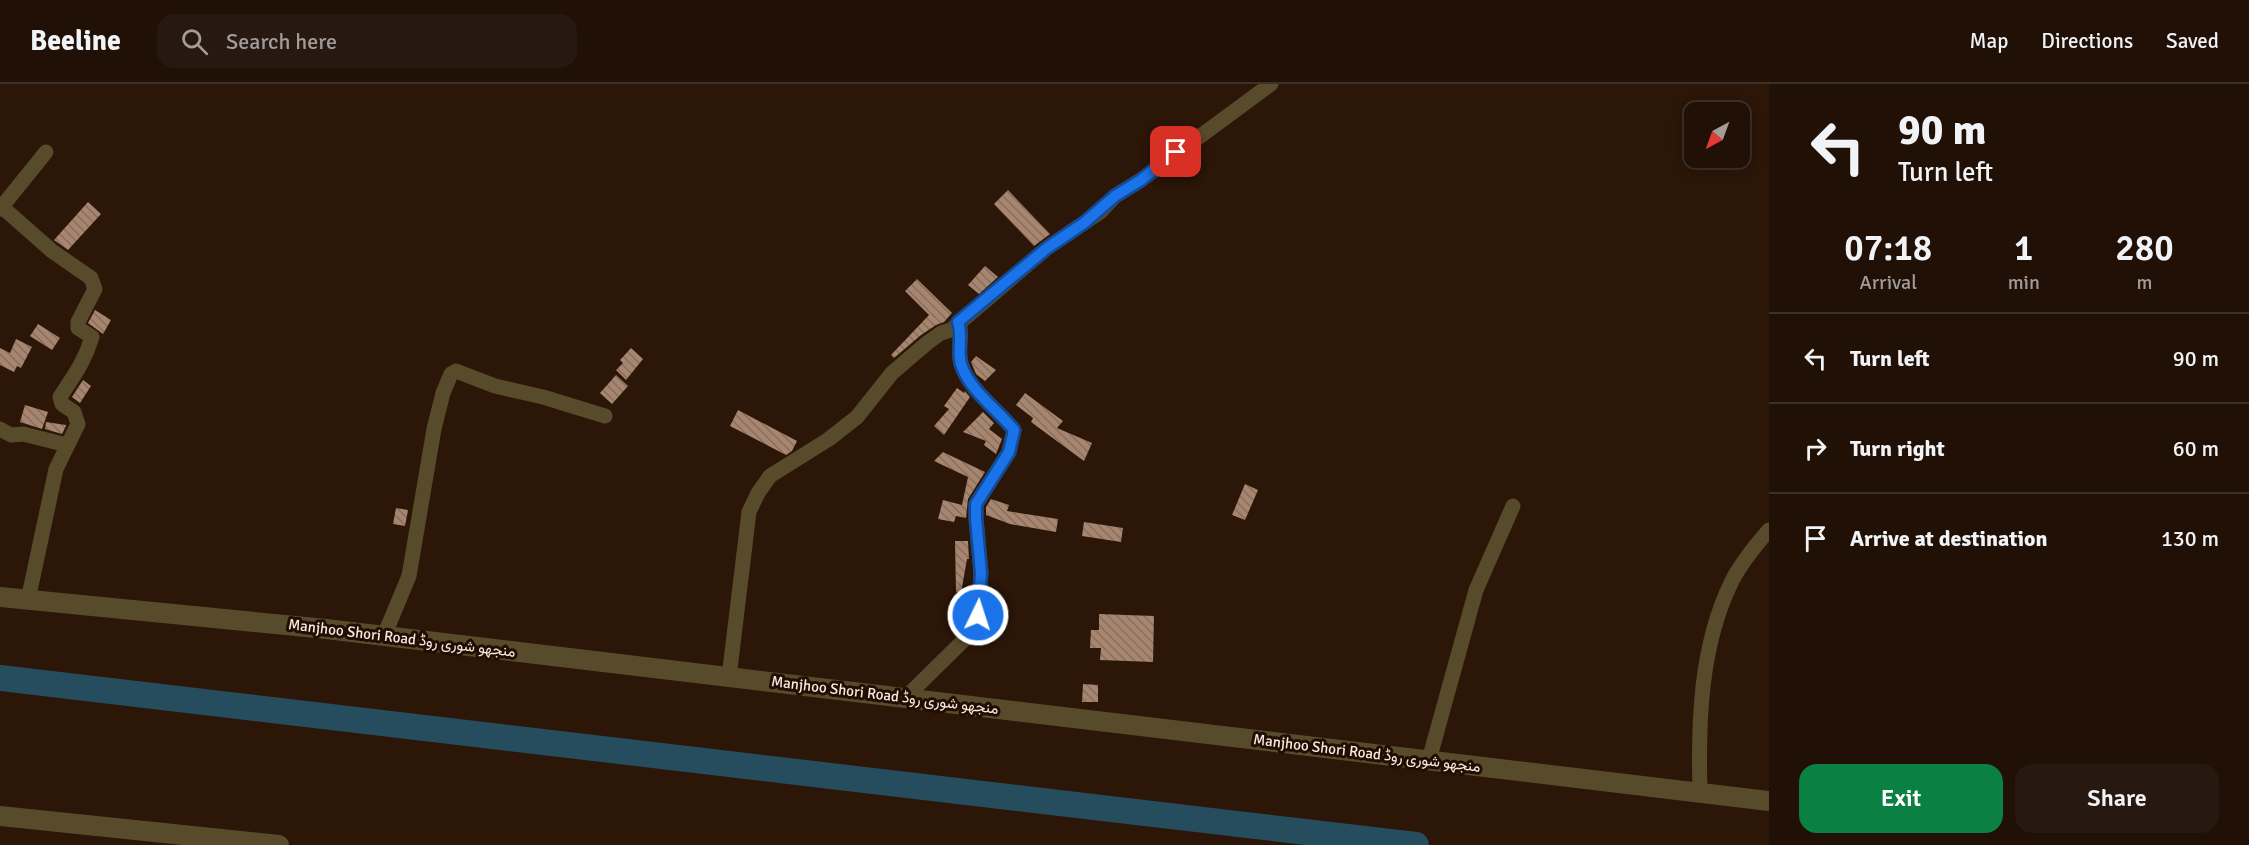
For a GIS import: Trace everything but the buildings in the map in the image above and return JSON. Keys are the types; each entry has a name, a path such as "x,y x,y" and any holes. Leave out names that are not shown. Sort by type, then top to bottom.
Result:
{"street":[{"path":"729,677 749,512 770,476 829,440 857,417 892,373 927,343 941,333 948,332 1047,248 1100,212 1115,196 1141,180 1271,84"},
{"path":"28,600 56,469 78,424 74,412 62,404 60,397 80,368 88,351 92,337 78,328 78,322 95,289 91,278 52,251 1,208 46,152"},
{"path":"905,698 969,635 978,615 981,573 976,504 1009,452 1014,430 968,381 960,362 961,329 958,322"},
{"path":"384,636 409,576 434,429 443,393 451,374 456,371 495,386 543,397 605,416"},
{"path":"0,429 11,435 23,434 67,445"},
{"path":"1428,760 1476,590 1513,506"},
{"path":"1700,792 1699,730 1705,672 1717,619 1731,582 1769,530"},
{"name":"Manjhoo Shori Road منجھو شوری روڈ","path":"0,597 384,636 1769,801"},
{"path":"0,816 197,841 279,845"}],"waterway":[{"path":"0,678 1416,845"}],"route":[{"path":"978,615 981,573 976,504 1009,452 1014,430 968,381 960,362 961,329 958,322 1047,248 1100,212 1115,196 1141,180 1176,152"}]}
